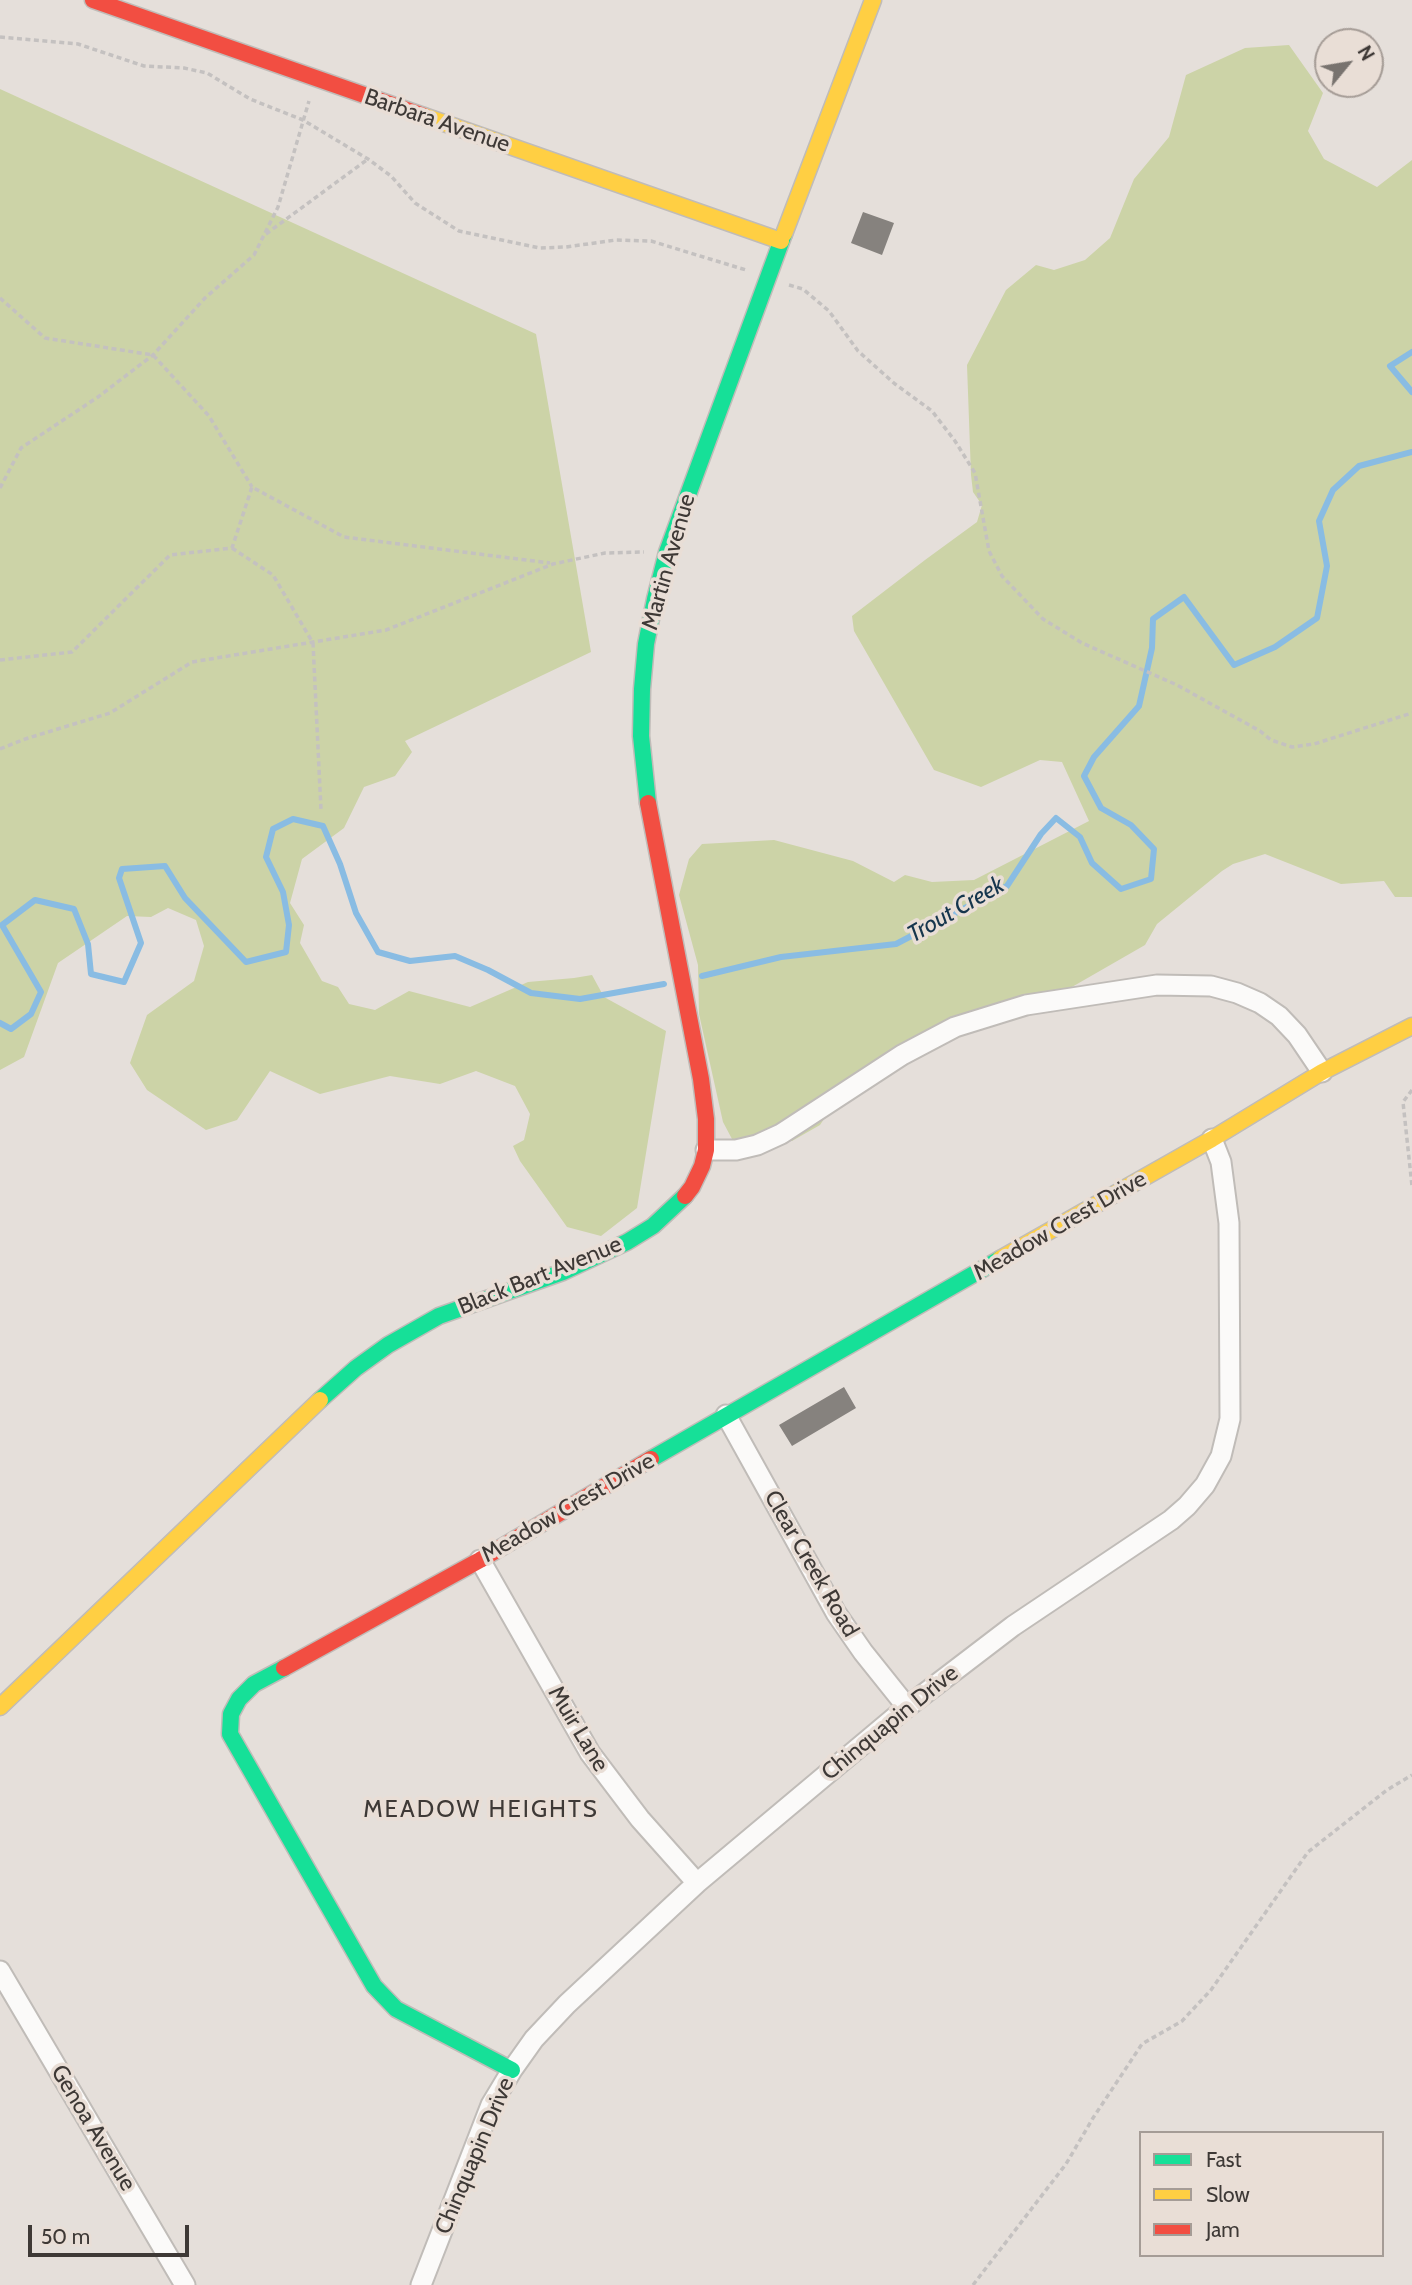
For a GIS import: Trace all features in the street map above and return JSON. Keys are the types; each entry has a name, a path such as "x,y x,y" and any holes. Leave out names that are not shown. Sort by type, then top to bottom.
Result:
{"street":[{"name":"Barbara Avenue","path":"93,0 781,241"},
{"name":"Martin Avenue","path":"706,1150 706,1119 701,1079 645,788 641,736 646,643 667,552 873,0"},
{"path":"706,1150 736,1150 757,1145 781,1134 902,1055 955,1027 1026,1005 1157,985 1211,986 1260,1003 1279,1016 1297,1035 1322,1072"},
{"name":"Meadow Crest Drive","path":"512,2070 396,2009 374,1986 230,1734 231,1714 239,1699 254,1684 480,1560 726,1415 1212,1139 1322,1072 1412,1026"},
{"name":"Chinquapin Drive","path":"421,2285 491,2105 534,2039 567,2004 696,1883 907,1707 1013,1626 1171,1520 1205,1485 1221,1456 1230,1419 1229,1223 1221,1162 1212,1139"},
{"name":"Black Bart Avenue","path":"0,1707 293,1424 356,1368 388,1345 439,1317 598,1257 653,1226 676,1206 692,1187 706,1150"},
{"name":"Clear Creek Road","path":"726,1415 836,1613 907,1707"},
{"name":"Muir Lane","path":"480,1560 590,1753 631,1808 696,1883"},
{"name":"Genoa Avenue","path":"0,1971 185,2285"}],"path":[{"path":"0,37 78,44 144,65 207,73 250,99 303,120 368,159 391,176 415,203 459,231 541,248 616,240 651,241 803,289 829,311 858,351 895,384 932,411 955,440 975,473 989,551 1002,576 1043,618 1082,643 1177,685 1271,740 1292,747 1314,744 1412,713"},
{"path":"0,488 21,448 98,397 153,355 205,298 254,255 278,208 315,79"},
{"path":"264,235 368,159"},
{"path":"0,299 45,338 153,355 209,416 252,487 344,537 552,564"},
{"path":"232,548 252,487"},
{"path":"0,660 72,652 170,555 232,548 273,575 313,643 321,810"},
{"path":"0,749 110,713 192,662 386,630 552,564 605,553 667,552"},
{"path":"1412,1090 1403,1102 1412,1186"},
{"path":"973,2285 1066,2164 1142,2044 1182,2021 1211,1990 1308,1852 1387,1790 1412,1775"}],"green space":[{"path":"1289,45 1314,80 1314,98 1321,98 1308,131 1324,159 1377,187 1412,160 1412,897 1395,897 1384,881 1341,884 1265,854 1233,864 1157,924 1145,945 1058,995 851,1078 820,1125 792,1141 732,1139 723,1122 699,1014 698,965 679,895 689,859 702,844 774,840 853,861 894,882 905,875 932,882 974,880 1089,821 1062,762 1040,760 981,787 934,770 854,631 852,616 977,522 982,505 973,492 971,475 967,365 1006,290 1036,265 1054,270 1085,260 1110,238 1134,179 1169,137 1186,75 1245,48"},
{"path":"0,89 536,334 591,652 405,741 412,752 395,776 364,787 344,828 302,859 290,903 304,925 300,943 322,981 338,987 349,1004 375,1010 409,991 470,1007 528,982 592,975 604,997 666,1031 637,1208 601,1236 567,1227 520,1161 513,1146 524,1140 530,1114 515,1086 476,1071 440,1084 390,1076 320,1094 270,1071 237,1120 206,1130 147,1090 130,1063 147,1015 194,981 204,946 196,920 168,908 151,917 127,916 58,963 24,1057 0,1070"}],"building":[{"path":"863,212 894,223 882,255 851,243"},
{"path":"844,1387 856,1408 792,1446 779,1425"}],"waterway":[{"name":"Trout Creek","path":"1412,352 1390,366 1412,392"},
{"name":"Trout Creek","path":"702,976 781,957 896,944 1007,886 1041,834 1056,818 1080,837 1092,863 1121,889 1151,879 1154,849 1131,825 1101,808 1084,776 1094,757 1139,706 1152,648 1153,619 1184,597 1234,665 1275,647 1317,618 1327,566 1319,521 1333,490 1359,466 1412,452"},
{"name":"Trout Creek","path":"0,1023 11,1029 31,1014 41,992 2,925 35,900 74,909 88,944 91,974 124,982 141,943 119,878 122,869 165,866 185,898 246,962 286,952 289,925 283,892 266,857 273,829 293,819 323,826 340,864 356,913 378,952 410,961 455,956 531,993 580,999 664,984"}],"traffic: fast":[{"path":"648,803 641,736 642,689 646,644 655,599 667,552 784,234"},
{"path":"320,1400 356,1368 388,1345 439,1316 563,1272 627,1242 653,1226 685,1196"},
{"path":"651,1459 1000,1259"},
{"path":"284,1668 254,1684 239,1699 231,1714 230,1734 374,1986 396,2009 512,2070"}],"traffic: slow":[{"path":"784,234 873,0"},
{"path":"424,116 781,241"},
{"path":"1000,1259 1212,1139 1322,1072 1412,1026"},
{"path":"0,1707 320,1400"}],"traffic: jam":[{"path":"93,0 424,116"},
{"path":"648,803 701,1079 706,1119 706,1150 702,1166 685,1196"},
{"path":"284,1668 480,1560 651,1459"}],"district":[{"name":"MEADOW HEIGHTS","path":"481,1810"}]}
